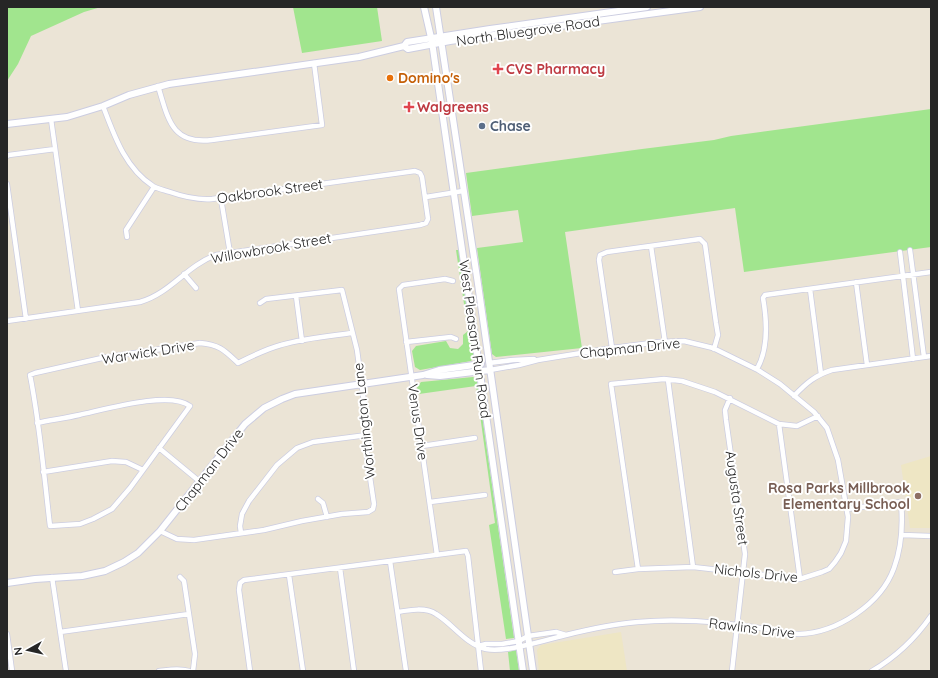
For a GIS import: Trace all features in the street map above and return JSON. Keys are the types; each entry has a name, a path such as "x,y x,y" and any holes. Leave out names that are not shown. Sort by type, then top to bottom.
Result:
{"main road":[{"name":"West Pleasant Run Road","path":"424,7 432,41 523,671"},
{"name":"West Pleasant Run Road","path":"436,7 453,114 533,671"},
{"name":"North Bluegrove Road","path":"441,40 499,27 618,9 647,7"},
{"name":"North Bluegrove Road","path":"7,124 72,116 158,86 359,56 404,46 408,49 432,41 519,32 674,9 700,7"},
{"path":"518,25 519,32"},
{"path":"499,27 500,34"},
{"path":"442,115 453,114"},
{"path":"461,246 472,245"},
{"name":"Chapman Drive","path":"7,583 52,577 82,576 105,571 138,553 160,531 245,424 264,408 282,399 295,394 412,377 439,370 479,364 489,366"},
{"name":"Chapman Drive","path":"423,375 440,376 480,371 489,366"},
{"path":"490,444 500,442"}],"street":[{"path":"158,86 170,122 181,135 193,140 212,140 322,125 314,63"},
{"name":"Oakbrook Street","path":"103,106 117,142 124,155 137,171 154,186 191,198 204,200 221,199 411,171 421,174 426,197"},
{"path":"51,119 78,311"},
{"path":"7,156 56,149"},
{"path":"7,184 26,319"},
{"path":"127,237 126,230 154,186"},
{"path":"426,197 463,191"},
{"name":"Willowbrook Street","path":"7,321 140,302 150,299 164,291 184,274 208,258 230,253 420,225 426,223 428,218 426,197"},
{"path":"221,199 230,253"},
{"path":"612,348 599,260 600,255 603,253 700,239 705,244 718,335 714,349"},
{"path":"651,246 665,342"},
{"path":"910,250 924,357"},
{"path":"900,252 913,359"},
{"path":"757,369 765,346 765,317 763,298 765,295 931,272"},
{"path":"184,274 196,288"},
{"name":"Venus Drive","path":"438,555 399,289 403,285 445,279 453,281"},
{"path":"856,282 868,364"},
{"path":"810,289 821,374"},
{"name":"Worthington Lane","path":"296,296 342,290 344,293 357,350 366,417 367,457 374,504 373,509 368,512 327,517"},
{"path":"260,303 266,299 296,296 302,341"},
{"name":"Warwick Drive","path":"37,423 30,375 35,373 84,362 200,343 220,347 238,363 272,347 352,333"},
{"path":"406,342 451,337 456,339"},
{"name":"Chapman Drive","path":"489,366 519,365 538,360 612,348 665,342 684,341 714,349 757,369 780,384 818,416 827,428 838,460 847,508"},
{"path":"794,396 809,381 821,374 839,368 931,356"},
{"path":"668,380 693,567"},
{"path":"638,569 612,384 668,380 682,381 730,398 780,424 797,426 818,416"},
{"name":"Augusta Street","path":"730,398 725,410 745,554 732,671"},
{"path":"154,400 175,401 186,403 190,406 112,509 94,519 80,524 50,526 37,423 106,408 154,400"},
{"path":"780,424 800,579"},
{"path":"241,533 241,518 244,510 266,478 277,465 296,448 313,442 367,435"},
{"path":"422,446 475,438"},
{"path":"159,448 199,481"},
{"path":"43,472 112,461 126,462 143,470"},
{"path":"430,502 485,495"},
{"path":"160,531 172,537 185,540 264,530 327,517 323,503 318,499"},
{"name":"Rawlins Drive","path":"398,612 420,610 436,613 458,633 478,646 486,649 529,644 622,624 654,621 686,620 738,624 797,634 816,632 842,622 856,614 877,595 894,568 900,547 902,534 901,502 847,508"},
{"name":"Nichols Drive","path":"615,572 638,569 693,567 800,579 815,576 829,569 841,553 848,534 847,508"},
{"path":"902,534 931,536"},
{"path":"250,671 239,590 240,583 244,580 466,552 481,671"},
{"path":"390,561 406,671"},
{"path":"340,568 354,671"},
{"path":"289,575 303,671"},
{"path":"52,577 66,671"},
{"path":"180,577 184,581 195,654 193,671"},
{"path":"60,632 189,614"},
{"path":"872,671 879,669 913,640 931,616"},
{"name":"Rawlins Drive","path":"519,644 528,636 556,632 566,635"},
{"path":"7,634 12,671"},
{"path":"159,671 184,669 189,671"}],"shaded area":[{"name":"Rosa Parks Millbrook Elementary School","path":"931,456 931,528 910,528 901,465"},
{"path":"621,632 627,671 539,671 537,650 541,645"}],"green space":[{"path":"7,7 101,7 84,12 31,36 18,64 7,81"},
{"path":"293,7 377,7 382,41 302,53"},
{"path":"931,109 931,247 744,272 735,208 565,232 582,348 496,357 492,354 477,248 523,242 518,210 472,216 466,173"},
{"path":"456,250 459,250 474,357 471,361 420,370 415,367 412,351 416,346 446,341 450,348 458,349 463,344 463,335 468,331"},
{"path":"473,377 477,380 514,638 506,639 489,525 495,523 476,386 419,394 417,387 421,382"},
{"path":"516,650 519,671 510,671 508,652"}],"place":[{"name":"CVS Pharmacy","path":"498,69"},
{"name":"Domino's","path":"390,78"},
{"name":"Walgreens","path":"409,107"},
{"name":"Chase","path":"482,126"},
{"name":"Rosa Parks Millbrook Elementary School","path":"918,496"}]}
